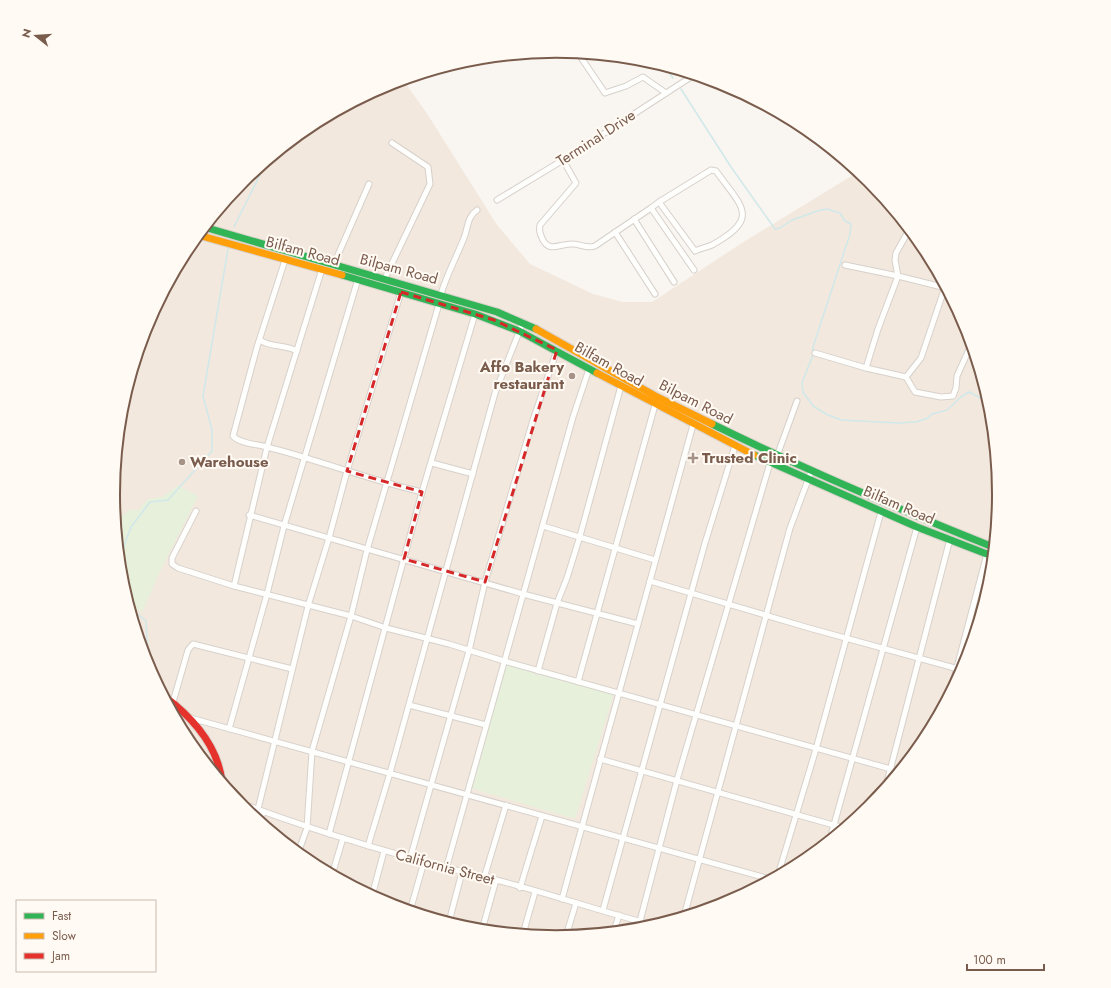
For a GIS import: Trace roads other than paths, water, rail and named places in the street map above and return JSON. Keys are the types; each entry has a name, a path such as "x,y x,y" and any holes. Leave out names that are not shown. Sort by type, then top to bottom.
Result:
{"main road":[{"name":"Bilpam Road","path":"210,229 334,264 384,280 441,294 523,322 657,397 777,456 885,504 989,545"},
{"name":"Bilfam Road","path":"204,237 358,279 476,314 519,330 655,405 770,463 881,512 987,554"},
{"path":"173,702 197,730 218,761 220,771"}],"street":[{"path":"582,59 605,93 626,86 643,77 666,93"},
{"name":"Terminal Drive","path":"497,200 563,160 688,79"},
{"path":"384,280 430,184 428,167 392,143"},
{"path":"563,160 576,184 542,221 540,228 544,242 547,246 553,248 571,244 589,248 595,246 659,202 711,170 714,170 735,198 743,212 743,218 740,225 714,244 695,251 659,202"},
{"path":"334,264 370,184"},
{"path":"651,208 694,270"},
{"path":"441,294 448,273 464,238 470,219 477,210"},
{"path":"634,220 674,282"},
{"path":"615,232 655,294"},
{"path":"866,368 878,329 898,276 895,260 896,253 906,236"},
{"path":"285,260 232,436 238,440 305,458 386,484 422,492"},
{"path":"845,265 939,286"},
{"path":"234,586 249,516 267,447 322,270"},
{"path":"229,729 267,594 284,526 358,279"},
{"path":"260,814 275,740 308,606 401,292"},
{"path":"906,377 921,358 943,294"},
{"path":"300,847 307,828 312,751 351,616 367,550 439,304"},
{"path":"329,834 422,492 476,314"},
{"path":"368,846 390,773 496,394 523,322"},
{"path":"260,340 266,344 291,347 297,351"},
{"path":"410,859 469,651 485,582 533,420 557,350"},
{"path":"815,352 866,368 906,377 915,392 933,396 952,396 956,388 957,376 968,353"},
{"path":"446,869 573,417 589,369"},
{"path":"538,671 557,603 568,578 621,386"},
{"path":"777,456 797,401"},
{"path":"578,682 655,405"},
{"path":"562,899 693,425"},
{"path":"603,910 660,704 735,446"},
{"path":"432,463 473,474"},
{"path":"640,921 677,780 770,463"},
{"path":"686,910 790,528 811,472"},
{"path":"196,511 172,558 172,564 234,586 351,616 386,628 427,638 736,727 891,769"},
{"path":"780,868 816,749 881,512"},
{"path":"249,516 523,594 638,624"},
{"path":"543,526 655,560"},
{"path":"832,831 917,527"},
{"path":"890,772 950,539"},
{"path":"650,581 955,668"},
{"path":"971,626 981,587"},
{"path":"173,702 188,650 191,645 198,644 292,669"},
{"path":"409,705 450,717 486,725"},
{"path":"185,716 763,877"},
{"path":"600,759 838,826"},
{"path":"484,878 506,805"},
{"name":"California Street","path":"254,808 307,828 410,859 496,880 640,921"},
{"path":"520,888 542,816"},
{"path":"333,870 343,838"},
{"path":"374,890 384,851"},
{"path":"412,906 424,862"},
{"path":"450,917 462,872"},
{"path":"484,924 496,880"},
{"path":"525,929 535,892"},
{"path":"568,930 576,903"},
{"path":"616,925 619,915"}],"waterway":[{"path":"670,73 673,78"},
{"path":"681,89 731,167 775,229 780,228 792,220 827,209 840,213 845,221 851,224 850,234 813,347 813,355 802,383 803,392 813,406 826,414 841,420 898,423 916,422 928,418 932,414 947,410 969,392 981,398"},
{"path":"234,227 261,172"},
{"path":"123,549 131,527 150,502 168,500 212,451 212,430 203,396 228,249"},
{"path":"136,613 146,621 147,646"}],"place":[{"name":"Affo Bakery restaurant","path":"572,376"},
{"name":"Trusted Clinic","path":"693,458"},
{"name":"Warehouse","path":"182,462"}]}
